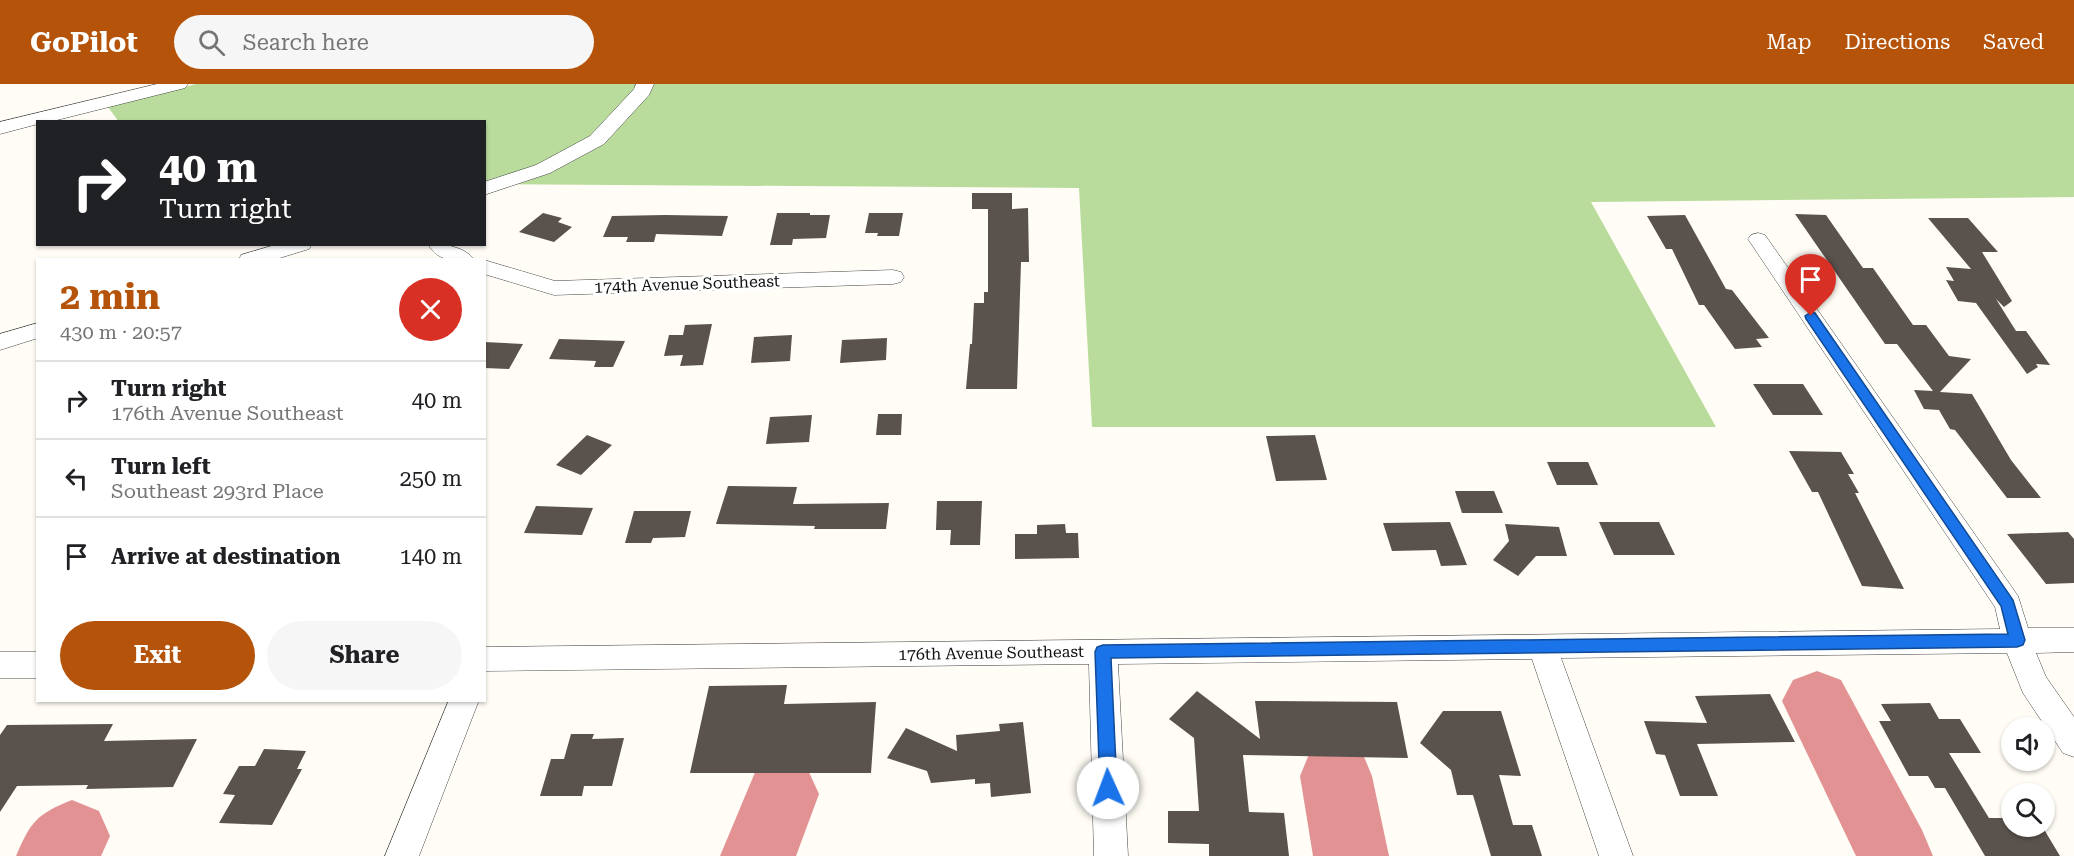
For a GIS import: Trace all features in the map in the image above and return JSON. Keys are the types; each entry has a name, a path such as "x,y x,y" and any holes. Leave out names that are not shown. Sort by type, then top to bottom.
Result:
{"street":[{"path":"0,128 178,84"},
{"path":"486,188 543,169 597,140 643,91 645,84"},
{"path":"1758,239 2008,604 2017,640 2034,684 2074,743"},
{"path":"256,258 295,246"},
{"path":"439,246 442,251 459,258"},
{"name":"174th Avenue Southeast","path":"486,268 554,288 893,277"},
{"path":"0,342 36,331"},
{"name":"176th Avenue Southeast","path":"486,659 2074,640"},
{"path":"1542,646 1616,856"},
{"path":"1103,652 1111,856"},
{"path":"0,665 36,664"},
{"path":"402,856 463,702"}],"green space":[{"path":"196,84 2074,84 2074,197 1591,202 1716,427 1092,427 1079,188 486,184 486,120 118,120 108,107"}],"building":[{"path":"972,193 1012,193 1012,209 1028,208 1029,262 1021,262 1017,389 966,389 970,344 972,344 974,303 984,303 984,292 988,292 988,209 972,209"},
{"path":"543,213 562,218 558,222 572,227 554,242 519,232"},
{"path":"777,213 830,215 826,238 793,239 792,245 770,245"},
{"path":"869,213 903,213 899,236 877,236 878,233 865,233"},
{"path":"1795,214 1826,215 1863,268 1873,268 1913,325 1926,325 1949,356 1971,359 1940,392 1972,394 2011,460 2041,498 2007,498 1955,430 1950,429 1939,410 1924,409 1914,390 1933,391 1897,344 1885,344"},
{"path":"1685,215 1726,289 1732,290 1769,338 1756,339 1762,347 1735,349 1704,305 1699,305 1672,249 1666,249 1647,216"},
{"path":"612,216 728,216 722,236 656,234 654,242 626,242 628,237 603,237"},
{"path":"1928,218 1968,218 1998,252 1982,252 2012,301 2004,307 1996,299 2016,331 2026,331 2050,365 2036,364 2038,367 2027,374 1976,303 1958,301 1946,280 1954,281 1946,267 1971,269"},
{"path":"712,324 703,365 680,366 683,355 664,356 669,335 683,335 685,325"},
{"path":"792,335 790,361 751,363 754,337"},
{"path":"887,338 886,360 840,363 842,340"},
{"path":"559,339 625,341 613,367 594,367 596,361 549,359"},
{"path":"486,342 523,344 509,369 486,368"},
{"path":"1753,384 1803,384 1823,415 1773,415"},
{"path":"878,414 902,414 901,435 876,435"},
{"path":"812,415 809,442 766,444 770,417"},
{"path":"587,435 612,445 581,475 556,465"},
{"path":"1315,435 1327,480 1276,481 1266,436"},
{"path":"1789,451 1841,452 1854,474 1848,474 1859,493 1855,493 1904,589 1862,586 1818,492 1812,492"},
{"path":"1547,462 1588,462 1598,485 1557,485"},
{"path":"728,486 797,487 793,504 889,503 886,529 814,529 815,526 716,524"},
{"path":"1455,491 1494,491 1503,513 1462,513"},
{"path":"937,501 982,501 980,545 950,545 951,530 936,530"},
{"path":"536,506 593,508 582,535 524,533"},
{"path":"634,511 691,511 685,537 653,538 651,543 625,543"},
{"path":"1450,522 1467,565 1441,566 1436,550 1392,551 1383,523"},
{"path":"1599,522 1659,522 1675,555 1614,555"},
{"path":"1065,524 1066,533 1078,533 1079,558 1015,559 1015,534 1037,534 1037,525"},
{"path":"1505,524 1559,527 1567,556 1536,556 1518,576 1493,560 1509,541"},
{"path":"2068,532 2074,539 2074,583 2046,584 2007,534"},
{"path":"787,685 784,704 876,702 871,773 690,773 709,686"},
{"path":"1197,691 1260,739 1255,701 1397,702 1408,758 1243,755 1249,812 1284,813 1289,856 1209,856 1209,844 1168,843 1168,811 1199,811 1194,738 1169,719"},
{"path":"1770,694 1795,742 1697,744 1718,796 1680,796 1665,755 1656,754 1644,721 1707,723 1695,696"},
{"path":"1930,703 1939,719 1960,719 1981,753 1949,753 1989,818 2001,818 2001,837 2049,837 2060,856 1985,856 1945,788 1935,788 1928,776 1909,776 1879,721 1891,721 1881,704"},
{"path":"1443,711 1501,711 1521,776 1499,775 1513,825 1532,825 1542,856 1491,856 1473,795 1457,795 1451,770 1420,743"},
{"path":"1023,722 1031,793 991,797 990,783 975,784 975,779 931,783 927,771 887,758 906,728 957,751 956,735 1000,731 999,724"},
{"path":"113,724 104,741 197,739 173,787 86,789 88,785 17,786 0,812 0,735 7,725"},
{"path":"571,734 594,734 592,739 624,738 612,786 584,786 582,796 540,796 551,759 564,759"},
{"path":"264,749 306,751 297,769 302,769 272,825 219,823 235,795 223,794 239,766 255,766"}],"taxiway":[{"path":"1817,701 1895,856"},
{"path":"1336,776 1351,856"},
{"path":"758,856 782,794"},
{"path":"54,856 72,836"}],"route":[{"path":"1108,788 1103,652 2017,640 2008,604 1811,316"}]}
